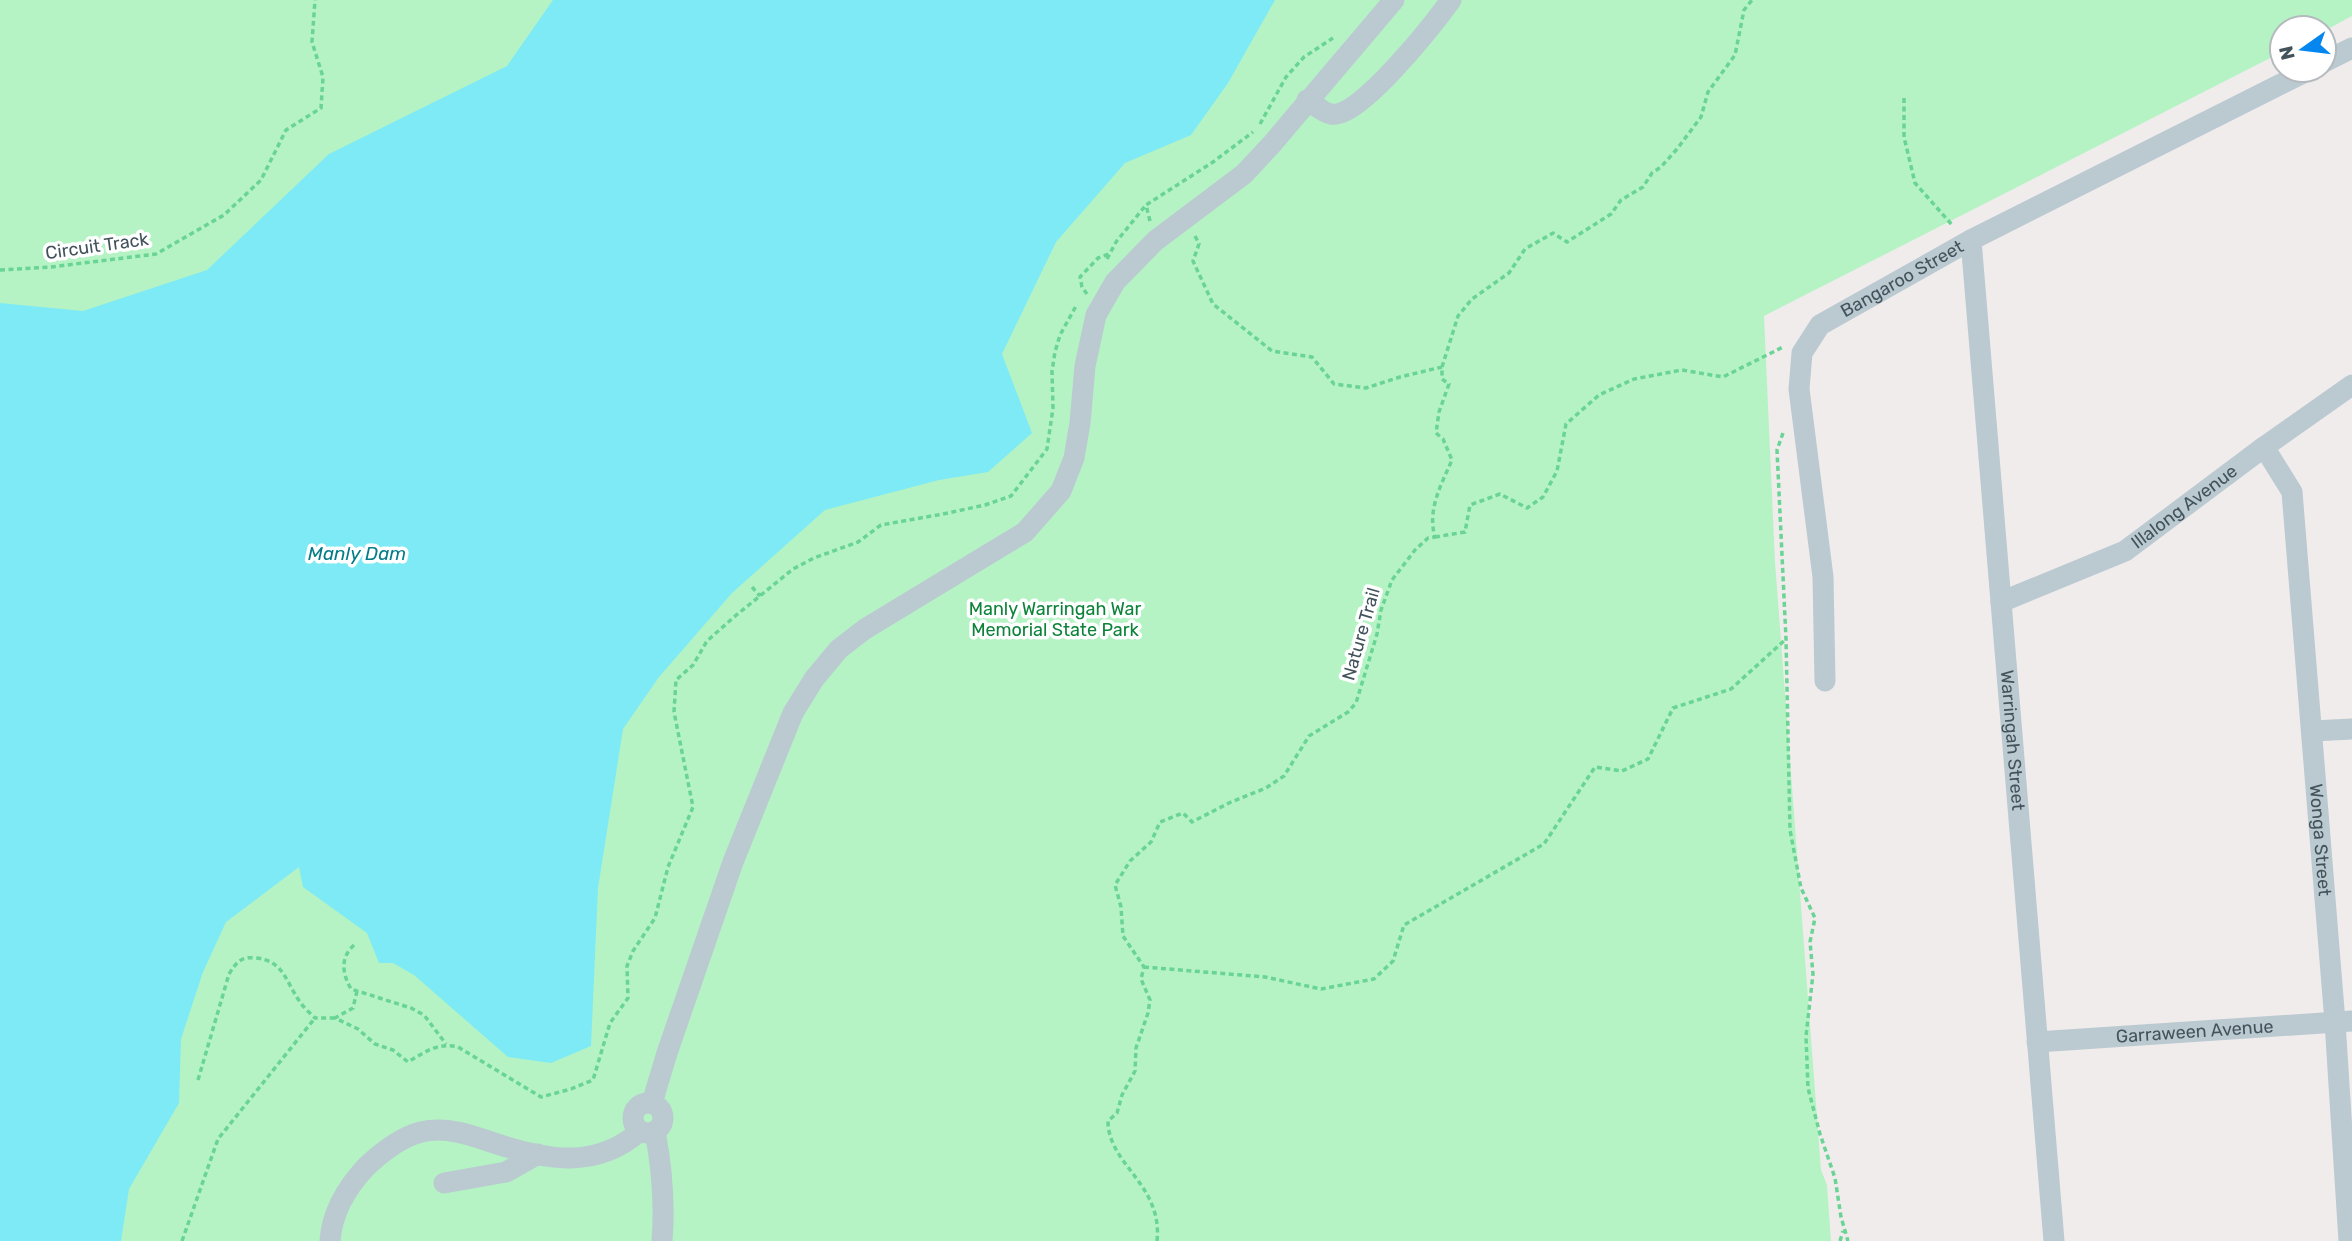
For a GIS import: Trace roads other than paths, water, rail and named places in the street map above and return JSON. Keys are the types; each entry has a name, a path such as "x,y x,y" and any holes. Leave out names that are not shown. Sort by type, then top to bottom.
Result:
{"street":[{"path":"662,1241 665,1207 663,1172 648,1131 634,1122 635,1112 642,1104 652,1103 733,862 793,713 814,679 839,649 865,629 1025,532 1061,491 1076,446 1085,366 1096,315 1115,282 1155,241 1244,174 1394,0"},
{"path":"1307,100 1331,114 1341,113 1362,102 1427,33 1451,0"},
{"name":"Bangaroo Street","path":"1825,681 1823,577 1799,388 1802,353 1819,325 1971,240 2281,84"},
{"name":"Warringah Street","path":"1971,240 2054,1241"},
{"name":"Illalong Avenue","path":"2001,602 2125,551 2264,447 2352,386"},
{"name":"Wonga Street","path":"2264,447 2292,492 2312,731 2343,1021 2349,1241"},
{"path":"2312,731 2352,729"},
{"name":"Garraween Avenue","path":"2037,1042 2343,1021"},
{"path":"330,1241 331,1226 341,1201 355,1178 377,1157 401,1140 421,1132 442,1130 472,1134 538,1154 568,1158 606,1154 648,1131"},
{"path":"444,1183 506,1172 538,1154"}],"water":[{"name":"Manly Dam","path":"553,0 1275,0 1228,83 1191,135 1125,163 1056,242 1002,354 1032,433 988,472 939,480 825,510 732,593 659,677 623,729 598,888 591,1046 551,1063 508,1057 414,975 393,963 379,963 367,933 303,887 299,867 226,922 203,972 181,1039 179,1103 129,1189 121,1241 0,1241 0,303 83,311 207,270 329,154 507,66"}],"park label":[{"name":"Manly Warringah War Memorial State Park","path":"1055,619"}]}
